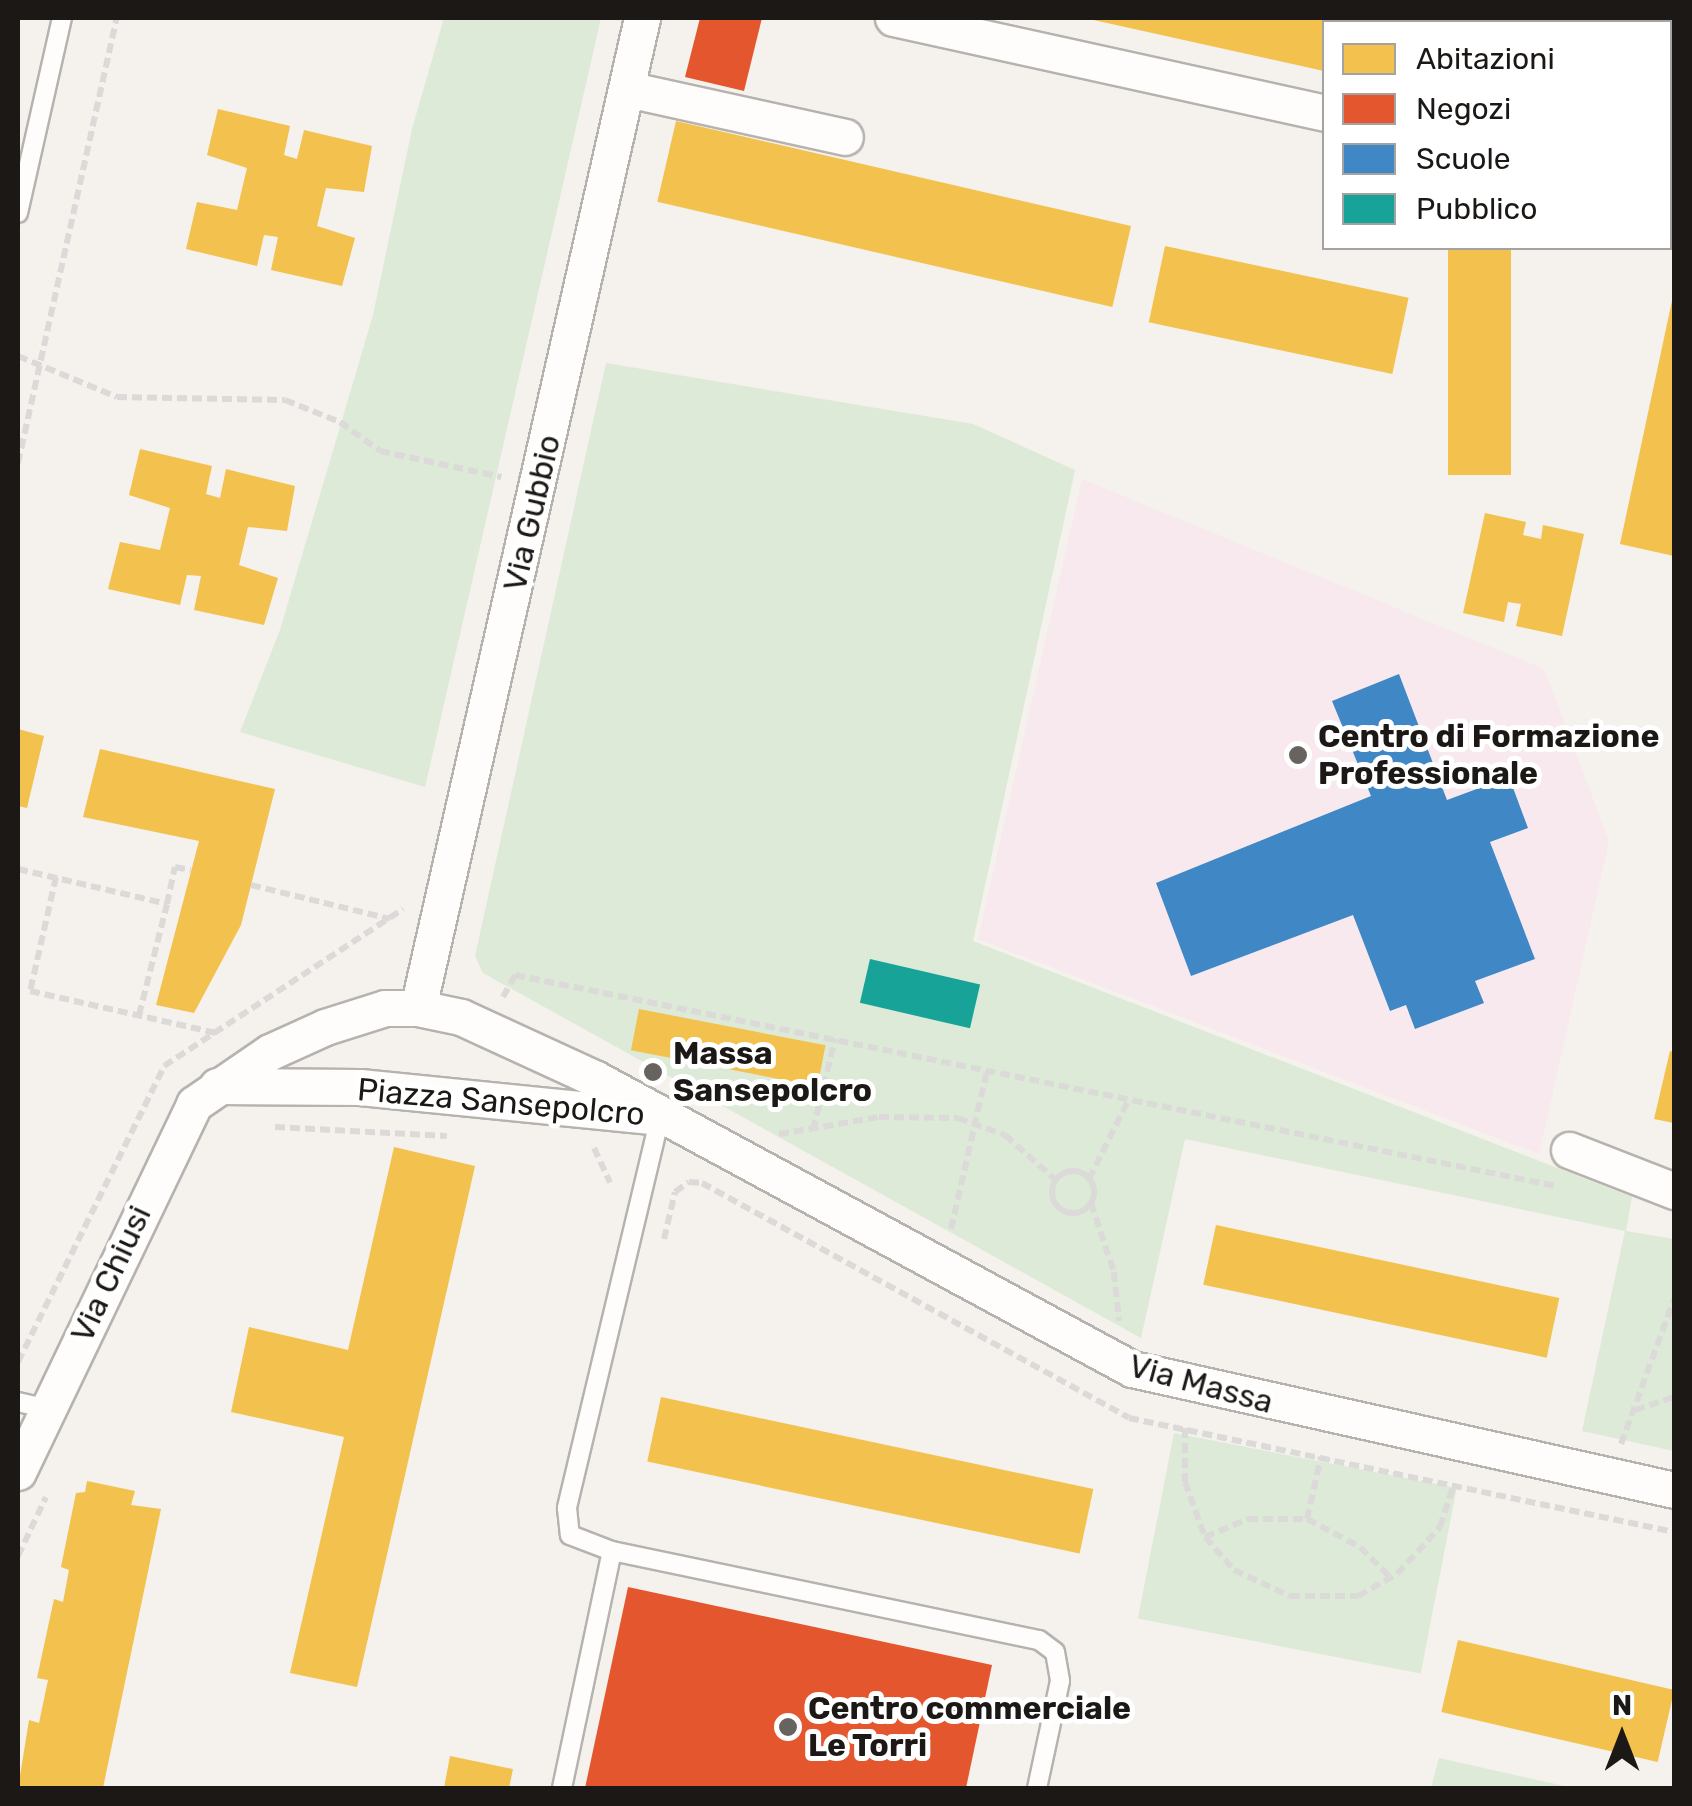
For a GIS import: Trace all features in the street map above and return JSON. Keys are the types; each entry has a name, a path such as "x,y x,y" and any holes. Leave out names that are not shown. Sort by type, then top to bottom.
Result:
{"street":[{"name":"Via Gubbio","path":"418,1008 642,18"},
{"path":"894,18 1322,114"},
{"path":"627,89 844,136"},
{"name":"Piazza Sansepolcro","path":"217,1086 325,1027 385,1008 418,1008 504,1036 660,1117"},
{"name":"Piazza Sansepolcro","path":"217,1086 360,1087 660,1117"},
{"name":"Via Chiusi","path":"18,1472 33,1405 176,1134 194,1104 217,1086"},
{"name":"Via Massa","path":"660,1117 746,1147 1132,1369 1674,1490"},
{"path":"1569,1150 1674,1191"}],"lane":[{"path":"18,213 62,18"},
{"path":"660,1117 566,1508 570,1534 612,1551 1039,1640 1055,1652 1060,1681 1037,1788"},
{"path":"562,1788 612,1551"}],"path":[{"path":"18,463 117,18"},
{"path":"18,356 90,389 143,401 285,400 340,422 380,451 505,478"},
{"path":"139,1015 175,866 191,870"},
{"path":"18,869 167,904"},
{"path":"56,878 30,991 218,1033"},
{"path":"251,885 390,920"},
{"path":"502,998 515,975 1573,1190"},
{"path":"490,991 519,1007"},
{"path":"813,1130 835,1039"},
{"path":"952,1226 987,1070"},
{"path":"1119,1329 1114,1272 1091,1202 1089,1179 1128,1099"},
{"path":"746,1147 813,1130 917,1115 976,1122 1014,1142 1056,1180"},
{"path":"268,1126 452,1137"},
{"path":"588,1145 599,1151 610,1182"},
{"path":"1089,1179 1074,1172 1056,1180 1052,1193 1061,1210 1080,1212 1091,1202"},
{"path":"661,1250 676,1192 689,1182 702,1183 1128,1418 1674,1532"},
{"path":"1623,1440 1674,1299"},
{"path":"968,1315 1127,1404"},
{"path":"1634,1410 1674,1398"},
{"path":"1184,1428 1185,1482 1205,1537 1234,1570 1290,1596 1358,1596 1390,1578 1430,1544 1454,1484"},
{"path":"1308,1519 1321,1457"},
{"path":"1490,1481 1674,1520"},
{"path":"18,1556 48,1492"},
{"path":"1205,1537 1248,1519 1308,1519 1360,1547 1390,1578"}],"shaded area":[{"name":"Centro di Formazione Professionale","path":"1082,479 1544,669 1609,841 1539,1154 978,939"}],"green space":[{"path":"444,18 601,18 425,787 240,732 280,630 373,315 412,129"},
{"path":"606,363 973,424 1075,470 973,941 1632,1197 1626,1231 1674,1239 1674,1451 1582,1431 1625,1231 1185,1139 1141,1338 483,973 475,956"},
{"path":"1174,1433 1457,1488 1421,1673 1138,1619"},
{"path":"1439,1758 1573,1788 1431,1788"}],"building: Abitazioni":[{"path":"1089,19 1458,20 1322,20 1322,71"},
{"path":"218,109 290,126 284,155 297,159 304,130 372,146 364,192 326,188 317,226 355,238 342,286 271,270 278,237 264,235 257,266 186,249 197,202 237,210 247,168 207,155"},
{"path":"676,121 1131,226 1112,307 657,202"},
{"path":"1165,246 1409,298 1392,374 1149,322"},
{"path":"1448,250 1511,250 1511,475 1448,475"},
{"path":"1674,296 1674,556 1620,544"},
{"path":"140,449 212,466 206,494 220,498 226,469 295,486 287,531 248,527 239,565 278,578 264,625 194,610 201,576 187,575 180,605 108,589 120,542 160,550 170,508 129,495"},
{"path":"1485,513 1526,522 1523,535 1541,539 1543,525 1584,534 1562,636 1516,626 1521,604 1508,602 1504,622 1463,613"},
{"path":"18,729 44,736 27,808 18,806"},
{"path":"100,749 275,789 241,925 194,1013 156,1005 199,841 83,817"},
{"path":"639,1009 826,1045 817,1086 631,1050"},
{"path":"1670,1051 1674,1052 1674,1123 1654,1119"},
{"path":"394,1147 475,1166 357,1687 290,1673 344,1437 231,1412 249,1327 348,1350"},
{"path":"1216,1225 1559,1298 1547,1358 1203,1285"},
{"path":"661,1397 1093,1489 1080,1553 647,1462"},
{"path":"87,1481 135,1491 131,1505 161,1509 103,1788 18,1788 29,1720 39,1723 48,1680 37,1678 54,1599 63,1602 69,1570 61,1567 76,1493 85,1492"},
{"path":"1458,1640 1674,1690 1658,1762 1441,1712"},
{"path":"450,1756 513,1769 509,1788 444,1788"}],"building: Negozi":[{"path":"700,18 762,18 744,91 685,77"},
{"name":"Centro commerciale Le Torri","path":"628,1587 992,1665 966,1788 585,1788"}],"building: Scuole":[{"path":"1399,674 1447,800 1509,777 1528,828 1490,842 1535,959 1475,981 1484,1003 1415,1029 1406,1005 1390,1011 1353,915 1191,976 1156,883 1371,796 1332,701"}],"building: Pubblico":[{"path":"870,959 980,984 970,1028 860,1003"}],"place":[{"name":"Centro di Formazione Professionale","path":"1298,755"},
{"name":"Massa Sansepolcro","path":"653,1072"},
{"name":"Centro commerciale Le Torri","path":"788,1727"}]}
